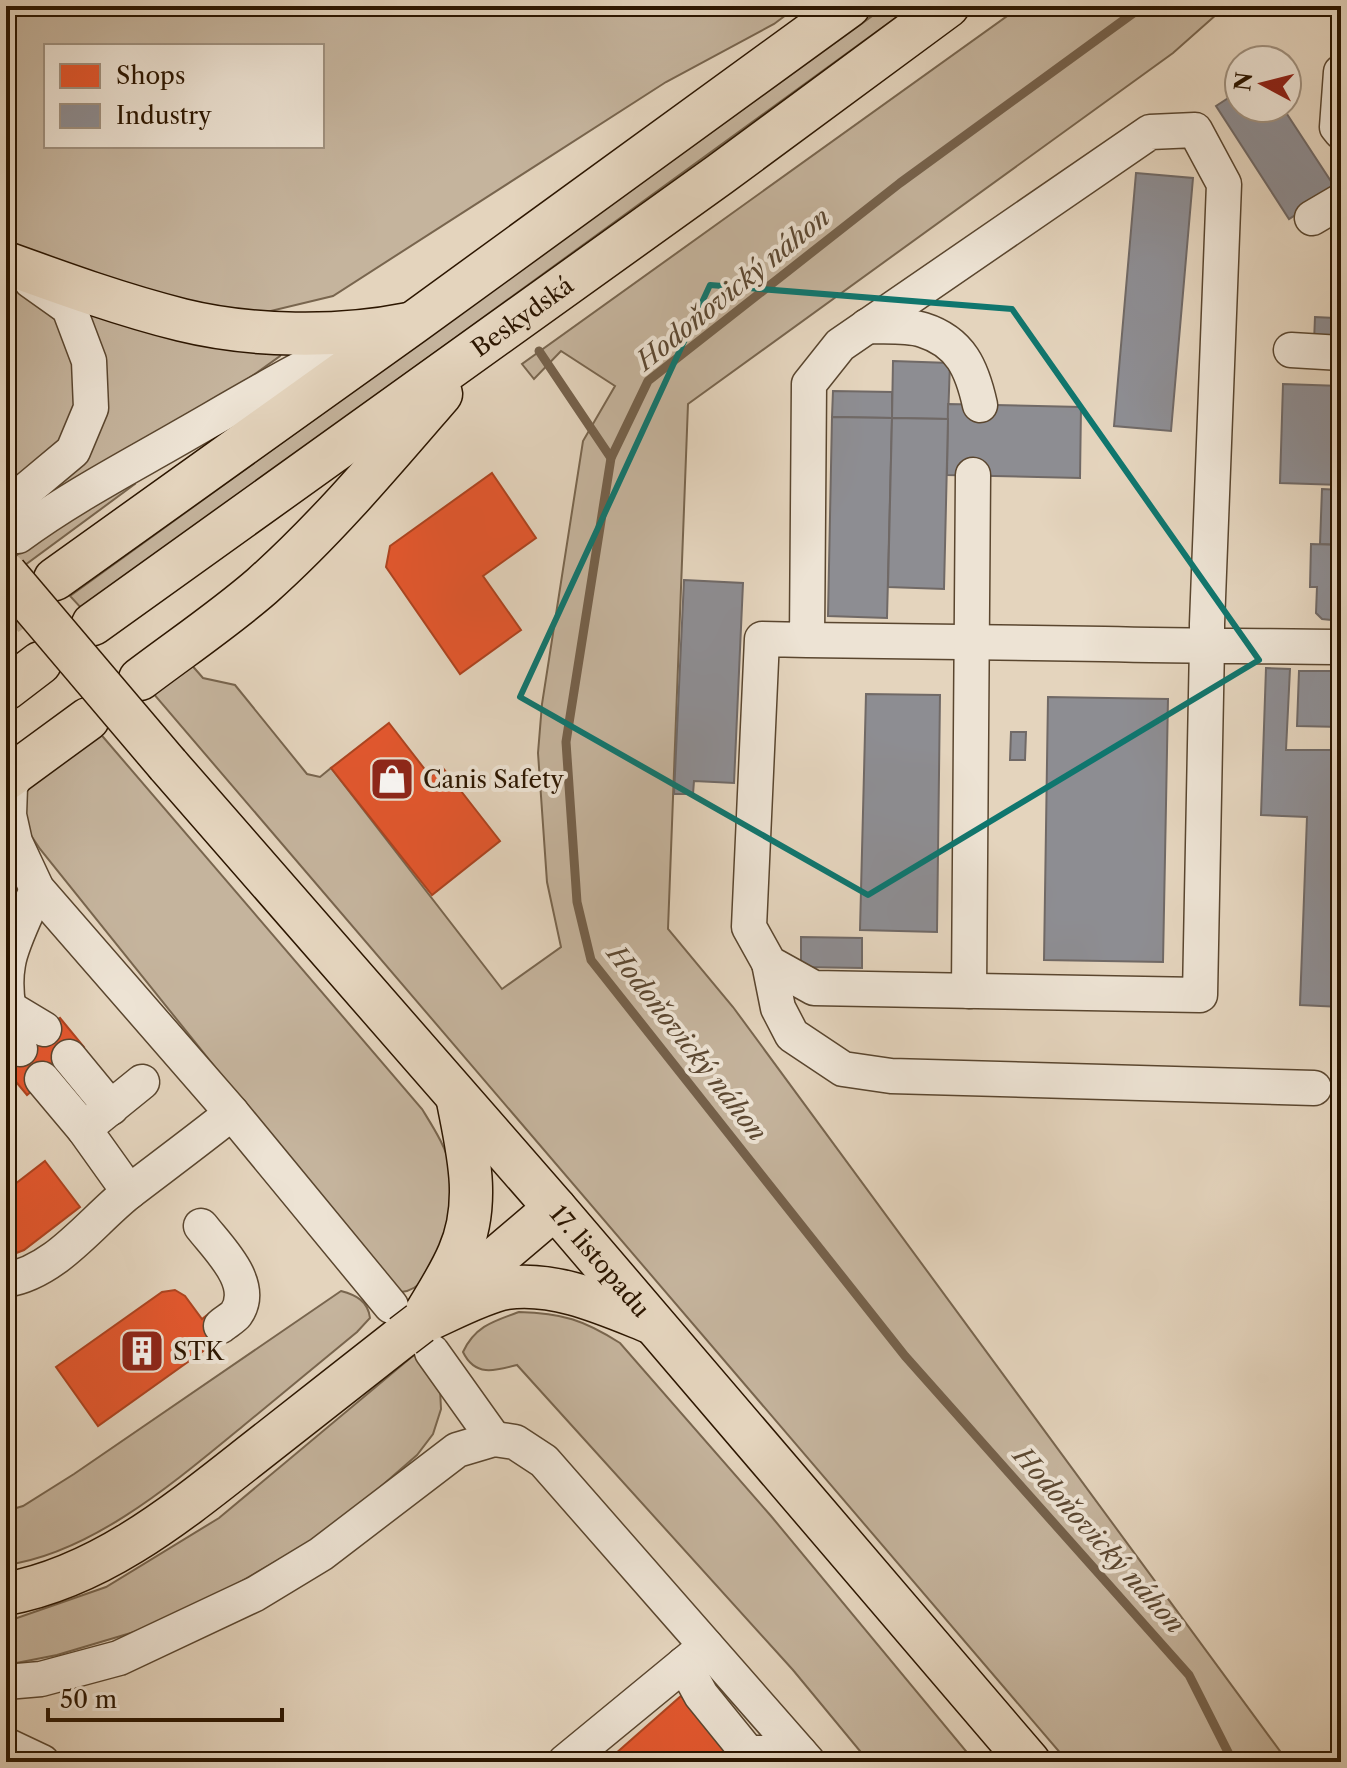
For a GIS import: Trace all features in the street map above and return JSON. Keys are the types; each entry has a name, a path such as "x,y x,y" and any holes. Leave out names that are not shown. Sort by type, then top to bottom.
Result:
{"main road":[{"path":"55,579 395,327 849,6"},
{"name":"Beskydská","path":"93,624 948,6"},
{"path":"6,263 93,294 185,321 297,333 395,327"},
{"path":"140,679 259,588 294,555 387,457 486,342"},
{"name":"17. listopadu","path":"10,539 168,765 555,1208 1029,1762"},
{"path":"6,689 40,663"},
{"path":"12,775 88,719"},
{"path":"411,1329 459,1254 471,1209 470,1162 458,1100"},
{"path":"6,1594 79,1572 138,1539 194,1500 411,1329 555,1208"},
{"path":"411,1329 503,1289 522,1287 559,1290 654,1324"}],"street":[{"path":"1341,72 1337,127 1341,132"},
{"path":"769,963 814,988 1200,995 1207,645 1224,184 1195,130 1150,132 840,345 809,384 807,640"},
{"path":"6,263 69,308 89,361 91,408 73,451 10,539"},
{"path":"867,326 922,329 957,348 973,376 980,405"},
{"path":"10,539 114,474 311,362 395,327"},
{"path":"1291,350 1341,353"},
{"path":"969,991 973,475"},
{"path":"1314,1088 891,1076 843,1069 792,1035 778,1008 769,963 749,927 762,639 1341,647"},
{"path":"12,775 9,815 15,842 37,889 232,1113 411,1329 494,1439"},
{"path":"6,871 37,889"},
{"path":"32,1039 9,1008 7,964 37,889"},
{"path":"69,1057 111,1108"},
{"path":"42,1079 84,1129 129,1192"},
{"path":"84,1129 142,1082"},
{"path":"6,1280 24,1278 49,1263 129,1192 232,1113"},
{"path":"201,1226 239,1277 242,1297 236,1314 221,1326"},
{"path":"6,1682 41,1679 119,1658 188,1628 255,1594 321,1554 457,1450 494,1439 515,1442 544,1461 695,1655 804,1758"},
{"path":"565,1762 695,1655"},
{"path":"6,1745 42,1762"}],"highlighted area":[{"path":"710,285 1012,309 1259,660 868,895 520,697"}],"shaded area":[{"path":"6,6 798,6 774,24 666,82 333,296 254,315 155,297 6,248"},
{"path":"886,6 912,6 82,609 70,596"},
{"path":"1021,6 1226,6 1173,53 688,404 668,929 733,1007 1288,1762 1068,1762 152,692 189,662 203,678 235,685 307,774 320,777 331,768 502,989 561,947 547,882 538,753 542,704 583,441 615,386 561,351 534,379 522,364"},
{"path":"6,280 57,321 75,361 74,413 67,434 6,494"},
{"path":"86,313 282,352 177,430 61,490 57,483 82,461"},
{"path":"134,481 135,484 6,579 6,563 83,507"},
{"path":"98,731 422,1109 435,1130 451,1170 452,1203 437,1261 415,1287 401,1292 386,1280 29,832 22,805 34,778 58,756"},
{"path":"341,1291 360,1300 367,1307 370,1318 217,1447 162,1491 102,1530 38,1558 6,1565 6,1511 23,1506 74,1474"},
{"path":"519,1312 572,1319 620,1343 771,1516 975,1762 869,1762 793,1670 517,1365 486,1370 468,1360 463,1352 479,1330"},
{"path":"414,1355 433,1373 440,1389 441,1409 433,1434 417,1455 331,1530 161,1624 57,1655 6,1665 6,1620 106,1587 219,1518"}],"building: Shops":[{"path":"492,473 536,538 483,576 521,630 460,674 386,567 390,546"},
{"path":"389,723 430,776 443,768 500,841 432,895 331,768"},
{"path":"60,1018 84,1047 27,1095 6,1070 6,1063"},
{"path":"45,1161 80,1207 24,1250 6,1257 6,1191"},
{"name":"STK","path":"175,1290 185,1296 202,1319 211,1312 227,1334 98,1426 56,1367 162,1292"},
{"path":"681,1696 739,1762 606,1762"}],"building: Industry":[{"path":"1223,101 1223,117 1216,106"},
{"path":"1228,124 1293,124 1336,189 1289,219"},
{"path":"1136,173 1193,178 1171,431 1114,426"},
{"path":"1315,317 1334,318 1333,344 1314,342"},
{"path":"893,361 950,363 948,419 892,418"},
{"path":"1283,384 1341,386 1341,485 1280,483"},
{"path":"833,391 892,392 892,418 832,417"},
{"path":"948,404 1081,407 1080,478 947,475"},
{"path":"832,417 892,418 887,618 828,616"},
{"path":"892,418 948,419 944,589 888,587"},
{"path":"1322,489 1341,490 1341,545 1320,544"},
{"path":"1311,544 1341,545 1341,621 1322,619 1316,613 1317,587 1310,587"},
{"path":"684,580 743,583 734,783 694,781 693,794 674,794"},
{"path":"1266,668 1290,669 1286,750 1341,750 1341,1007 1300,1005 1307,817 1261,815"},
{"path":"1299,671 1341,671 1341,727 1297,726"},
{"path":"866,694 940,695 937,932 860,930"},
{"path":"1048,697 1168,699 1163,962 1044,960"},
{"path":"1011,732 1026,732 1025,760 1010,760"},
{"path":"801,937 862,938 862,968 801,967"}],"waterway":[{"name":"Hodoňovický náhon","path":"1143,6 900,183 648,381 611,458 566,742 577,902 591,960 905,1356 1189,1675 1233,1762"},
{"path":"539,351 611,458"}],"tunnel":[{"path":"6,615 55,579"}],"place":[{"name":"Canis Safety","path":"392,779"},
{"name":"STK","path":"142,1351"}]}
